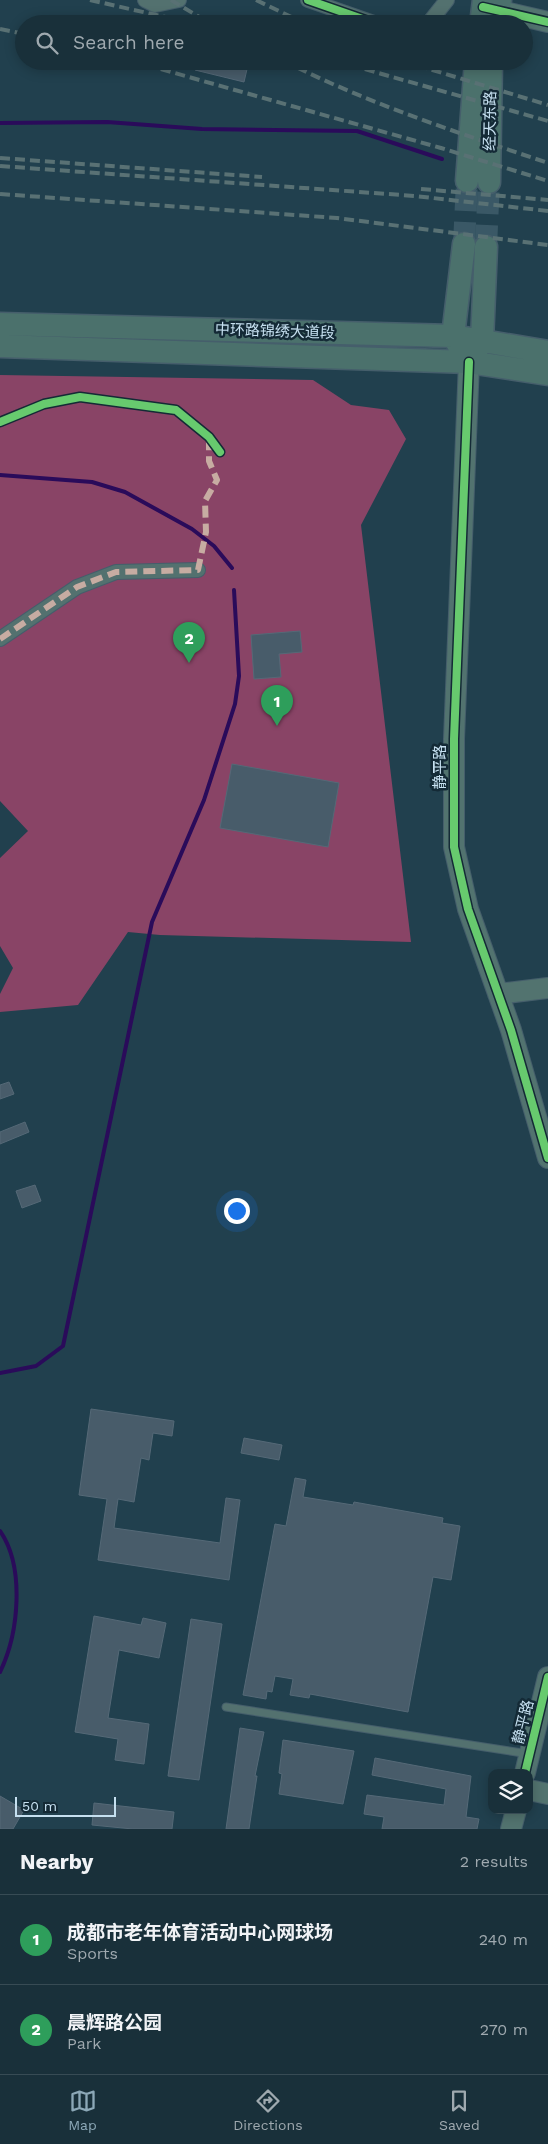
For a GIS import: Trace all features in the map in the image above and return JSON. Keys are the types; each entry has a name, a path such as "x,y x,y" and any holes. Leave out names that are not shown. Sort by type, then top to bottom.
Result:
{"main road":[{"name":"经天东路","path":"467,181 475,70"},
{"name":"经天东路","path":"489,182 491,70"},
{"path":"464,244 453,336 469,362 482,341 486,247"},
{"name":"中环路锦绣大道段","path":"0,324 453,336 548,352"},
{"name":"中环路锦绣大道段","path":"0,346 469,362 548,374"}],"street":[{"path":"144,0 155,5 179,0"},
{"path":"308,0 351,15"},
{"path":"435,15 447,0"},
{"path":"490,11 511,15"},
{"path":"533,19 548,22"},
{"name":"静平路","path":"469,362 454,739 454,848 468,909 498,994 548,1158"},
{"path":"0,639 77,587 116,572 198,570"},
{"path":"498,994 548,988"},
{"name":"静平路","path":"527,1764 548,1677"},
{"path":"533,1791 548,1794"},
{"path":"511,1829 515,1814"}],"lane":[{"path":"226,1707 527,1764"}],"shaded area":[{"path":"0,375 313,380 351,405 389,410 406,439 361,525 411,942 160,935 128,932 78,1005 0,1012 0,994 13,968 0,946 0,858 28,831 0,801"}],"building":[{"path":"195,70 247,70 244,82"},
{"path":"300,631 302,652 279,654 281,677 254,679 251,635"},
{"path":"232,764 339,783 328,847 220,828"},
{"path":"9,1082 14,1094 0,1099 0,1085"},
{"path":"25,1122 29,1132 0,1144 0,1132"},
{"path":"35,1185 41,1201 22,1208 16,1191"},
{"path":"91,1409 174,1421 172,1436 153,1433 149,1460 141,1458 134,1502 118,1499 114,1528 220,1543 226,1498 240,1500 229,1580 98,1560 107,1499 79,1495"},
{"path":"244,1438 282,1445 279,1460 241,1453"},
{"path":"295,1478 306,1480 303,1497 353,1505 354,1502 443,1518 442,1523 460,1526 451,1580 433,1577 408,1712 310,1694 309,1698 290,1695 293,1679 275,1676 272,1692 267,1691 266,1699 243,1695 275,1524 286,1526"},
{"path":"94,1616 141,1625 143,1618 166,1623 159,1658 119,1650 108,1718 149,1724 144,1764 115,1760 118,1739 75,1732"},
{"path":"191,1619 222,1624 199,1780 168,1776"},
{"path":"240,1728 264,1732 255,1776 257,1776 249,1829 226,1829"},
{"path":"283,1740 354,1751 343,1804 279,1794 282,1774 279,1773"},
{"path":"375,1758 471,1776 466,1817 479,1819 477,1829 382,1829 384,1817 364,1814 367,1795 444,1805 446,1789 372,1775"},
{"path":"0,1796 24,1810 13,1829 0,1829"},
{"path":"94,1803 174,1812 172,1829 133,1829 92,1825"}],"waterway":[{"path":"0,123 107,122 202,129 357,131 442,159"},
{"path":"0,475 92,482 125,492 192,529 214,546 232,568"},
{"path":"0,1373 36,1366 63,1346 152,922 204,800 235,704 239,676 234,590"},
{"path":"0,1531 8,1546 16,1581 15,1620 12,1639 0,1672"}],"tunnel":[{"path":"464,244 467,181"},
{"path":"486,247 489,182"}],"railway":[{"path":"90,0 156,15"},
{"path":"171,0 196,15"},
{"path":"256,0 287,15"},
{"path":"0,29 15,32"},
{"path":"164,70 441,148 548,181"},
{"path":"303,70 381,104 548,163"},
{"path":"368,70 548,121"},
{"path":"433,70 548,105"},
{"path":"0,158 262,177"},
{"path":"0,166 415,196 548,211"},
{"path":"421,189 548,200"},
{"path":"0,194 337,218 548,245"}],"marked path":[{"path":"0,639 77,587 116,572 198,570 206,532 205,501 217,480 209,461 209,438"}],"cycle path":[{"path":"308,0 351,15"},
{"path":"483,7 518,15"},
{"path":"533,19 548,22"},
{"path":"469,362 454,739 454,847 468,909 511,1030 548,1158"},
{"path":"0,422 44,404 80,397 176,410 209,437 220,452"},
{"path":"526,1769 548,1677"}],"place":[{"name":"晨辉路公园","path":"189,663"},
{"name":"成都市老年体育活动中心网球场","path":"277,726"}]}
